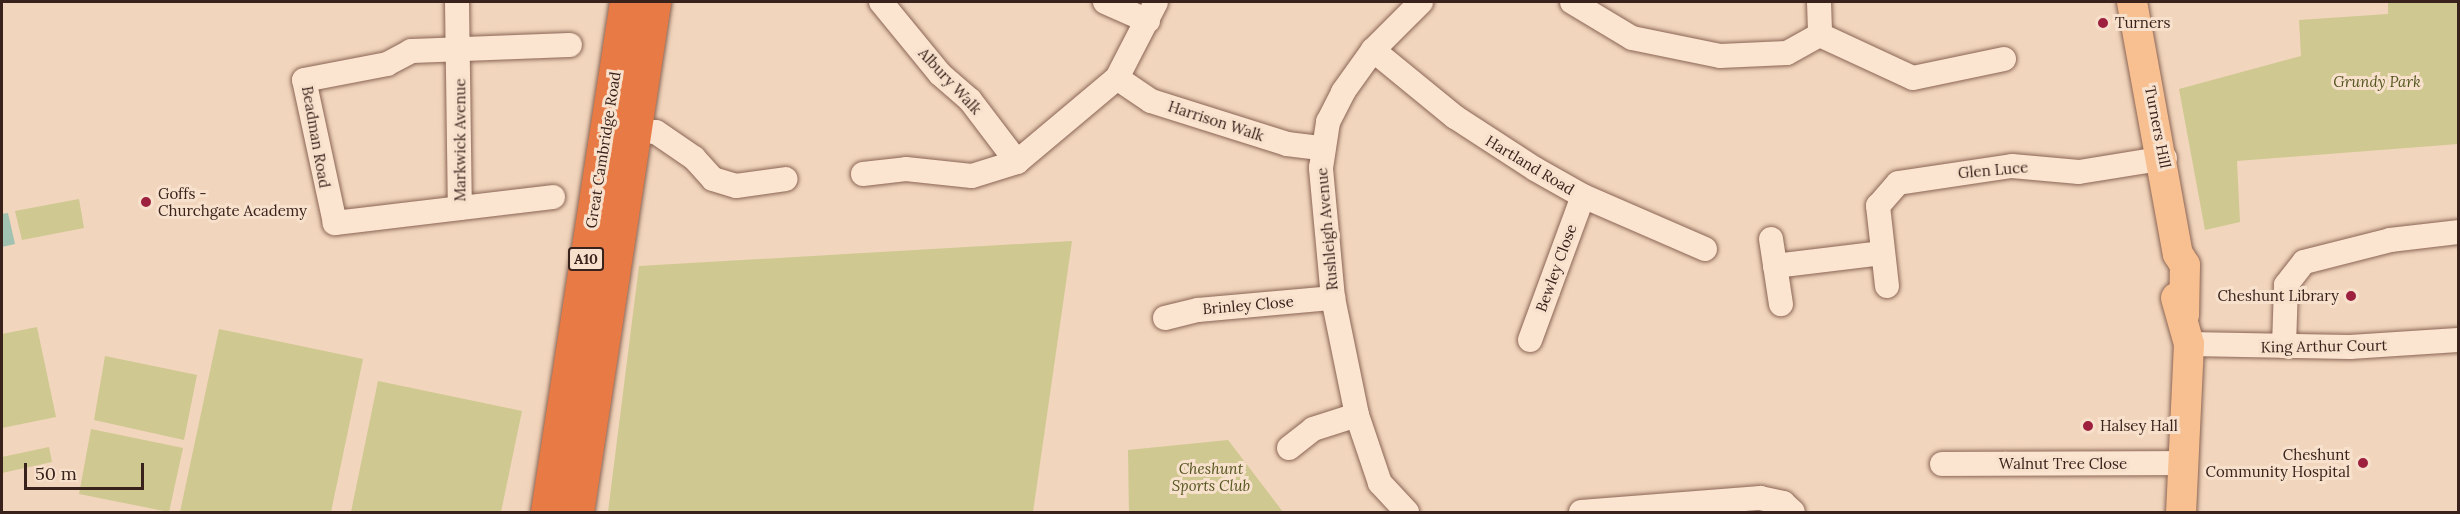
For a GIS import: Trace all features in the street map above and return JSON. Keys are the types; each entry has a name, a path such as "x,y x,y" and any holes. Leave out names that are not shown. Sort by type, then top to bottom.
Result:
{"highway":[{"name":"Great Cambridge Road","path":"547,513 626,2"},
{"name":"Great Cambridge Road","path":"577,513 654,2"}],"main road":[{"name":"Turners Hill","path":"2132,2 2165,158 2178,254 2173,266 2177,308 2184,315 2189,344 2181,513"}],"street":[{"name":"Markwick Avenue","path":"457,2 460,208 553,197"},
{"name":"Albury Walk","path":"881,2 940,74 970,100 1017,162"},
{"path":"863,174 906,169 972,176 1017,162 1117,78 1152,11 1105,2"},
{"name":"Rushleigh Avenue","path":"1407,513 1380,483 1357,415 1333,298 1322,148 1343,92 1373,50 1420,2"},
{"path":"1572,2 1632,38 1720,56 1787,53 1820,35"},
{"path":"1820,2 1820,35"},
{"path":"1820,35 1913,78 2004,59"},
{"path":"459,50 570,45"},
{"name":"Beadman Road","path":"459,50 411,51 387,64 304,80 335,223 460,208"},
{"name":"Hartland Road","path":"1373,50 1495,145 1583,196 1705,249"},
{"name":"Harrison Walk","path":"1117,78 1151,100 1287,144 1322,148"},
{"path":"636,130 656,132 694,158 713,179 736,186 786,180"},
{"name":"Glen Luce","path":"1887,286 1878,206 1898,183 2012,166 2079,172 2165,158"},
{"name":"Bewley Close","path":"1530,340 1583,196"},
{"path":"2284,346 2286,285 2304,262 2390,240 2458,232"},
{"path":"1772,239 1780,304"},
{"path":"1775,266 1882,253"},
{"name":"Brinley Close","path":"1165,318 1198,310 1333,298"},
{"name":"King Arthur Court","path":"2189,344 2284,346 2458,340"},
{"path":"1289,448 1312,429 1357,415"},
{"name":"Walnut Tree Close","path":"1942,464 2183,464"},
{"path":"1581,513 1760,498 1783,503 1793,513"}],"green space":[{"name":"Grundy Park","path":"2388,2 2458,2 2458,144 2237,161 2240,222 2205,230 2179,89 2301,56 2299,20 2388,14"},
{"path":"79,199 84,228 22,240 15,211"},
{"path":"1072,241 1033,512 608,512 639,266"},
{"path":"37,327 56,417 2,428 2,334"},
{"path":"219,329 363,359 331,512 180,512"},
{"path":"105,356 197,375 184,440 94,420"},
{"path":"378,381 522,411 501,512 351,512"},
{"path":"91,429 183,448 169,512 79,494"},
{"name":"Cheshunt Sports Club","path":"1228,440 1283,512 1129,512 1128,450"},
{"path":"49,447 52,462 2,473 2,457"}],"shaded area":[{"path":"8,213 15,244 2,247 2,214"}],"place":[{"name":"Turners","path":"2103,23"},
{"name":"Goffs - Churchgate Academy","path":"146,202"},
{"name":"Cheshunt Library","path":"2351,296"},
{"name":"Halsey Hall","path":"2088,426"},
{"name":"Cheshunt Community Hospital","path":"2363,463"}]}
